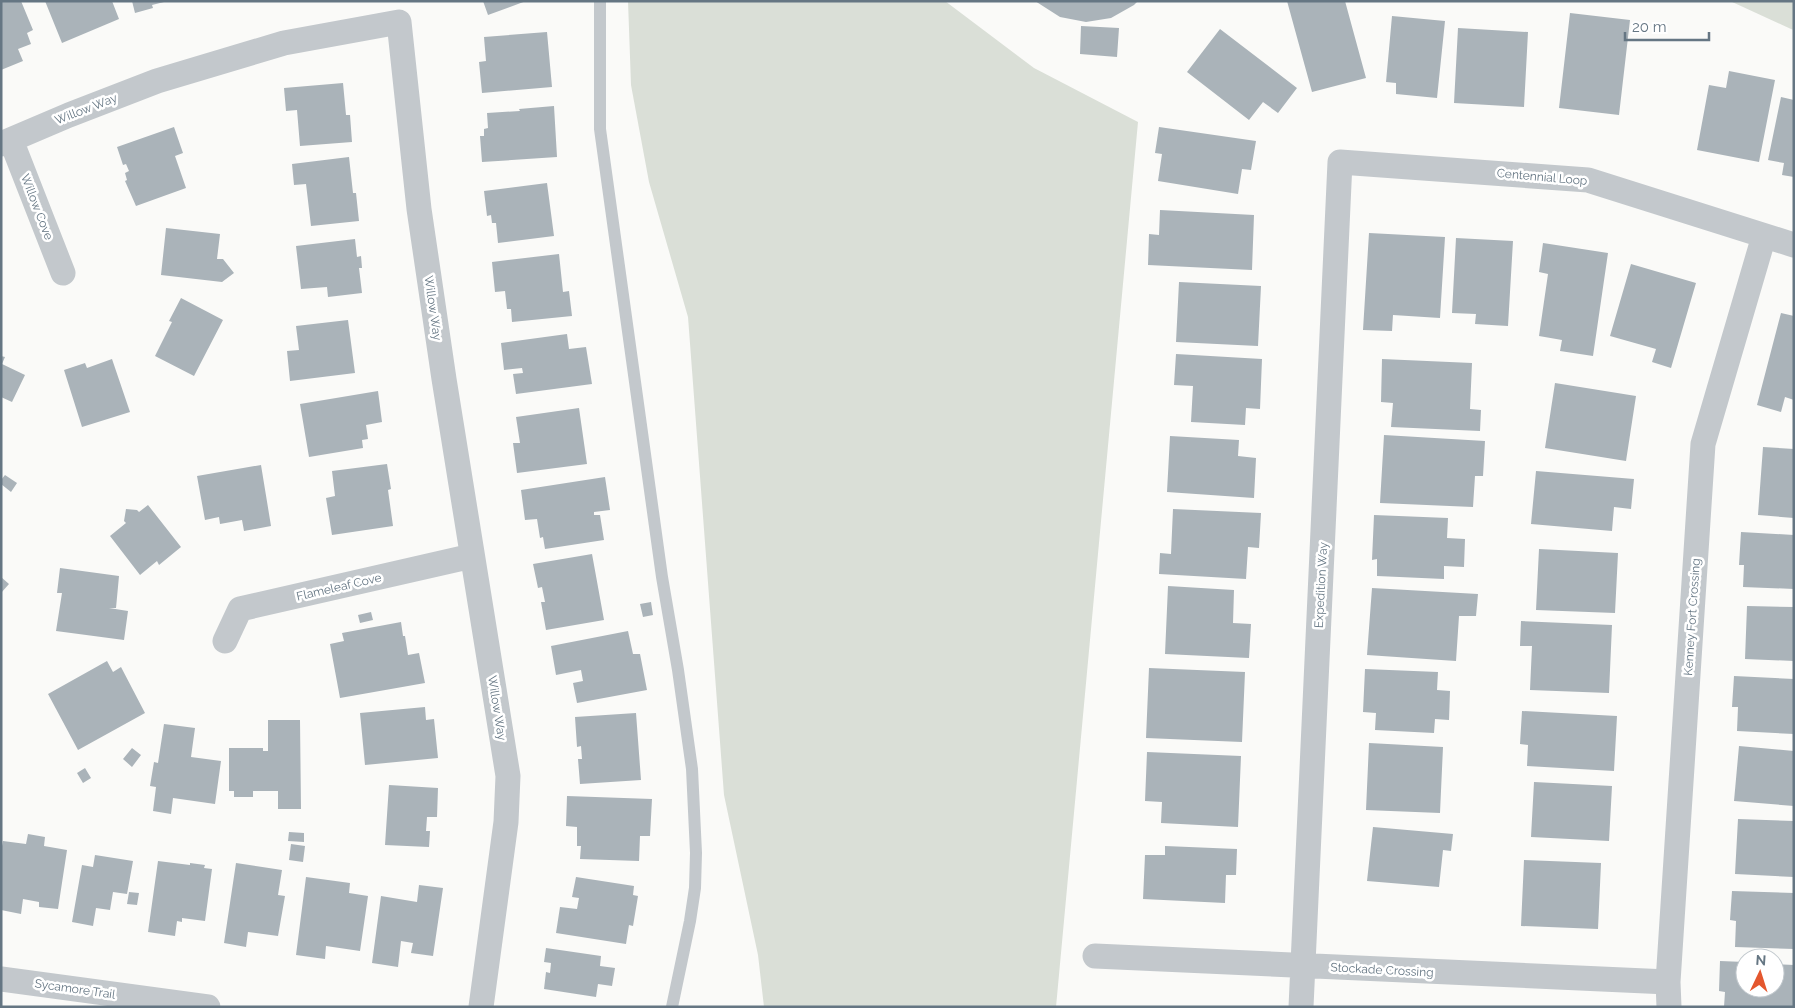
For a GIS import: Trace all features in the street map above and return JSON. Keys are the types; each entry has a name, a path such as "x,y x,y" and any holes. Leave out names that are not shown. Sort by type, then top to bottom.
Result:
{"street":[{"name":"Willow Way","path":"6,142 70,114 157,81 284,43 399,22 419,209 444,379 508,776 506,822 481,1007"},
{"name":"Willow Cove","path":"6,142 63,273"},
{"name":"Centennial Loop","path":"1340,162 1588,180 1794,245"},
{"name":"Expedition Way","path":"1302,1007 1340,162"},
{"name":"Kenney Fort Crossing","path":"1669,1007 1668,982 1703,444 1764,236"},
{"name":"Flameleaf Cove","path":"225,641 240,609 472,556"},
{"name":"Stockade Crossing","path":"1095,956 1668,982"},
{"name":"Sycamore Trail","path":"1,980 208,1007"}],"lane":[{"path":"600,1 600,129 662,577 692,769 696,853 694,888 690,921 672,1007"}],"shaded area":[{"path":"628,1 945,1 1034,68 1138,122 1056,1007 764,1007 758,955 724,795 688,317 649,182 631,85"},
{"path":"1730,1 1794,1 1794,30 1791,29"}],"building":[{"path":"1,1 21,1 33,30 27,33 31,44 18,49 23,61 1,70"},
{"path":"45,1 112,1 119,19 62,43"},
{"path":"132,1 164,2 152,5 153,8 135,13"},
{"path":"483,1 526,1 488,15"},
{"path":"1035,1 1138,1 1111,18 1086,22 1060,17"},
{"path":"1287,1 1345,1 1366,78 1312,92"},
{"path":"1570,13 1630,20 1619,115 1559,108"},
{"path":"1392,16 1445,21 1437,98 1396,94 1396,83 1386,82"},
{"path":"1081,26 1119,28 1117,57 1080,54"},
{"path":"1458,28 1528,32 1524,107 1454,103"},
{"path":"1220,29 1297,88 1278,113 1263,102 1249,120 1187,72"},
{"path":"547,32 552,87 482,93 479,62 486,61 484,37"},
{"path":"1729,71 1775,80 1759,162 1697,150 1709,85 1726,88"},
{"path":"343,83 346,115 350,115 352,142 300,146 297,110 286,111 284,88"},
{"path":"1781,97 1794,100 1794,177 1782,175 1784,163 1768,160"},
{"path":"554,106 557,157 482,162 480,136 484,136 484,129 488,128 487,113"},
{"path":"174,127 183,153 175,156 186,188 136,206 125,181 127,180 125,173 129,171 126,164 123,165 117,147"},
{"path":"1159,127 1256,141 1251,170 1242,169 1238,194 1158,181 1162,154 1155,153"},
{"path":"349,157 353,193 356,193 359,221 311,226 306,184 294,185 292,164"},
{"path":"547,183 554,236 498,243 496,223 492,223 491,215 487,216 484,191"},
{"path":"1160,210 1254,215 1252,270 1148,265 1149,234 1159,235"},
{"path":"166,228 220,234 217,259 223,259 234,273 222,282 161,275"},
{"path":"1369,233 1445,237 1440,318 1393,315 1392,331 1363,330"},
{"path":"1456,238 1513,241 1508,326 1475,324 1476,314 1452,313"},
{"path":"355,239 357,257 361,256 362,268 359,268 362,293 328,297 327,287 301,289 296,246"},
{"path":"1543,243 1608,253 1593,356 1560,351 1562,340 1539,336 1548,274 1539,272"},
{"path":"559,254 563,292 569,291 572,316 512,322 511,309 507,309 505,291 495,292 492,262"},
{"path":"1631,264 1696,283 1671,368 1652,362 1656,349 1610,336"},
{"path":"1179,282 1261,286 1258,346 1176,342"},
{"path":"181,298 223,320 194,376 155,356 172,322 169,321"},
{"path":"1781,313 1794,316 1794,400 1785,397 1781,412 1757,405"},
{"path":"348,320 355,373 290,381 287,351 299,350 296,326"},
{"path":"567,334 569,349 586,347 592,384 516,394 513,374 523,373 522,368 504,370 501,343"},
{"path":"1176,354 1262,359 1260,409 1246,408 1245,425 1191,422 1193,386 1174,385"},
{"path":"1,356 5,357 2,364 25,375 12,402 1,397"},
{"path":"112,359 130,412 82,427 64,370 85,363 87,368"},
{"path":"1382,359 1472,363 1470,409 1481,410 1480,431 1391,427 1393,403 1381,402"},
{"path":"1555,383 1636,396 1626,461 1545,448"},
{"path":"378,391 382,422 366,425 368,439 362,440 363,448 309,457 300,404"},
{"path":"579,408 587,464 517,473 513,443 520,443 516,417"},
{"path":"1384,435 1485,441 1483,476 1475,476 1473,507 1380,503"},
{"path":"1170,436 1239,440 1238,456 1256,458 1254,498 1167,492"},
{"path":"1763,447 1794,449 1794,518 1758,515"},
{"path":"387,464 391,489 388,490 393,526 332,535 326,498 335,496 332,471"},
{"path":"261,465 271,526 244,531 242,520 220,524 219,517 205,520 197,476"},
{"path":"1536,471 1634,479 1631,509 1614,507 1612,531 1531,524"},
{"path":"5,475 17,483 11,492 1,484 1,480"},
{"path":"605,477 610,510 594,512 594,515 600,515 604,540 545,549 543,537 540,538 537,519 525,520 521,490"},
{"path":"148,505 181,547 159,565 157,561 140,575 110,536 126,523 124,521 126,509 139,512"},
{"path":"1173,509 1261,513 1259,548 1248,547 1246,579 1159,574 1160,553 1171,554"},
{"path":"1374,515 1448,518 1447,538 1465,539 1464,567 1444,566 1444,579 1377,576 1377,559 1372,560"},
{"path":"1741,532 1794,535 1794,589 1743,587 1744,565 1739,565"},
{"path":"1539,549 1618,553 1615,613 1536,610"},
{"path":"592,554 604,620 546,630 541,602 545,602 542,587 538,588 533,564"},
{"path":"60,568 119,576 116,608 109,608 128,611 124,640 56,631 62,593 57,593"},
{"path":"1,577 9,584 1,593"},
{"path":"1168,586 1234,590 1233,623 1251,624 1249,658 1165,654"},
{"path":"1372,588 1478,594 1476,616 1459,616 1456,661 1367,655"},
{"path":"651,602 653,615 643,617 640,604"},
{"path":"1747,606 1794,607 1794,661 1745,659"},
{"path":"371,612 373,620 360,623 358,615"},
{"path":"1521,621 1612,625 1609,693 1530,690 1532,646 1520,646"},
{"path":"401,622 408,655 419,653 425,683 340,698 330,644 344,641 342,633"},
{"path":"628,631 633,654 640,654 647,690 577,703 573,683 583,681 581,670 556,675 551,646"},
{"path":"107,661 113,672 121,667 145,713 78,750 48,694"},
{"path":"1149,668 1245,672 1242,742 1146,738"},
{"path":"1365,669 1438,672 1437,690 1450,691 1449,720 1435,719 1434,733 1375,730 1376,713 1363,712"},
{"path":"1734,676 1794,679 1794,734 1737,731 1738,707 1732,707"},
{"path":"425,707 426,720 434,719 438,758 365,765 360,713"},
{"path":"1522,711 1617,716 1614,771 1527,766 1528,745 1520,744"},
{"path":"636,713 641,780 580,784 578,759 582,759 581,746 577,747 575,717"},
{"path":"268,720 300,720 301,809 278,809 278,791 253,791 253,797 234,797 234,791 229,791 229,748 263,748 263,751 268,751"},
{"path":"164,724 195,728 191,757 221,761 215,804 173,798 171,814 153,811 156,787 150,786 154,762 158,763"},
{"path":"1369,743 1443,747 1440,813 1366,810"},
{"path":"1739,746 1794,751 1794,806 1734,801"},
{"path":"132,748 141,755 132,767 123,759"},
{"path":"1147,752 1241,756 1238,827 1161,823 1162,802 1145,801"},
{"path":"85,768 91,778 83,783 77,773"},
{"path":"1534,782 1612,786 1609,841 1531,837"},
{"path":"389,785 438,788 437,817 427,817 426,831 430,831 429,847 385,845"},
{"path":"567,796 652,799 650,836 640,836 639,861 580,859 581,846 577,846 577,827 566,826"},
{"path":"1738,819 1794,821 1794,877 1735,874"},
{"path":"1373,827 1453,834 1451,851 1443,850 1439,887 1367,881"},
{"path":"289,832 304,833 304,842 288,841"},
{"path":"28,834 45,837 44,846 67,850 58,909 39,907 39,902 23,899 21,914 1,910 1,851 3,841 26,844"},
{"path":"291,844 305,846 303,862 289,860"},
{"path":"1165,846 1237,849 1236,875 1226,875 1225,903 1143,899 1145,855 1165,855"},
{"path":"95,855 133,861 127,894 113,892 110,910 96,908 93,926 72,922 82,865 93,867"},
{"path":"1524,860 1601,863 1598,929 1521,926"},
{"path":"158,861 205,865 204,868 212,869 205,921 182,918 182,922 177,921 175,936 148,932"},
{"path":"236,863 282,870 278,895 285,896 278,936 248,932 246,947 224,943"},
{"path":"306,877 350,883 349,893 368,896 360,951 326,946 325,959 296,955"},
{"path":"576,877 634,886 633,895 638,896 633,926 629,925 626,944 556,933 560,907 577,909 579,898 572,897"},
{"path":"419,885 443,888 433,956 411,953 413,943 401,941 398,967 372,963 381,896 417,902"},
{"path":"1732,891 1794,893 1794,949 1735,947 1736,921 1730,920"},
{"path":"129,892 139,893 137,905 127,904"},
{"path":"546,948 601,956 600,966 615,968 612,986 598,984 596,997 544,989 546,972 550,973 551,963 544,962"},
{"path":"1720,961 1735,962 1735,998 1785,998 1785,965 1794,965 1794,1007 1724,1007 1725,992 1719,991"}]}
